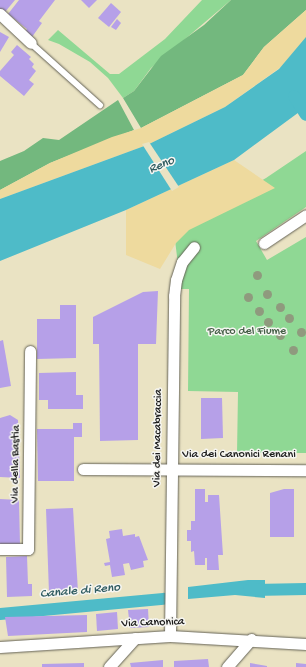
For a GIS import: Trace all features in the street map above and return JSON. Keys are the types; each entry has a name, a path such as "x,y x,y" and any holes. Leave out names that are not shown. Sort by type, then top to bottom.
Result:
{"street":[{"path":"0,14 31,43"},
{"path":"264,243 306,215"},
{"name":"Via dei Macabraccia","path":"170,636 174,296 180,266 194,247"},
{"name":"Via della Bastia","path":"0,549 28,549 30,351"},
{"name":"Via dei Canonici Renani","path":"83,468 306,470"},
{"name":"Via Canonica","path":"0,647 170,636 251,639 306,644"},
{"path":"109,667 135,638"},
{"path":"227,667 251,639"}],"lane":[{"path":"31,43 100,105"}],"green space":[{"path":"202,0 231,0 151,68 134,91 123,98 108,78 90,62 59,44 48,40 58,30 110,74 119,74 165,39"},
{"path":"231,0 306,0 306,10 264,47 243,75 141,128 123,98 134,91 161,56 204,25"},
{"path":"118,100 134,130 50,163 0,190 0,161 24,151 43,138 59,140"},
{"name":"Parco del Fiume","path":"306,151 306,207 256,241 267,260 306,237 306,453 237,453 238,392 188,391 189,289 181,289 174,232 266,178"}],"sand":[{"path":"306,10 306,49 225,107 147,145 0,199 0,190 50,163 112,137 141,128 243,75 264,47"},
{"path":"234,160 275,188 189,230 176,243 160,269 126,255 126,210"}],"water":[{"name":"Reno","path":"306,37 306,107 234,160 126,210 0,261 0,199 147,145 225,107 279,69"},
{"path":"248,580 265,580 265,598 235,595 188,599 188,587"}],"pier":[{"path":"149,142 179,187 172,191 142,144"}],"building":[{"path":"0,0 15,0 5,12 0,9"},
{"path":"19,0 55,0 39,21 42,23 32,37 25,32 27,29 8,14"},
{"path":"81,0 97,0 89,8"},
{"path":"111,3 121,12 109,27 98,18"},
{"path":"117,19 121,23 116,30 111,27"},
{"path":"0,32 9,37 0,52"},
{"path":"17,45 31,57 29,59 34,64 32,67 36,71 29,80 34,84 24,96 0,76 0,71 14,55 11,52"},
{"path":"158,291 156,344 138,344 138,440 100,441 99,344 93,344 93,317 143,292"},
{"path":"60,305 76,305 76,358 37,359 37,319 60,319"},
{"path":"3,340 11,386 0,388 0,341"},
{"path":"76,372 76,395 83,395 83,409 48,409 48,400 39,400 39,373"},
{"path":"201,398 222,398 223,438 201,439"},
{"path":"10,415 18,420 20,478 0,477 0,418"},
{"path":"73,423 82,423 82,437 74,437 74,481 38,481 37,429 73,429"},
{"path":"195,489 205,489 205,502 208,502 208,495 219,495 223,555 218,555 219,570 207,570 207,558 205,558 205,565 195,565 194,551 191,552 191,541 187,541 187,530 191,530 191,521 195,521"},
{"path":"284,489 294,489 294,537 270,537 270,493"},
{"path":"0,499 19,500 20,545 0,544"},
{"path":"73,508 78,592 49,593 46,509"},
{"path":"122,529 123,536 135,534 135,537 139,536 148,560 143,561 144,567 131,570 129,563 123,564 125,575 112,577 110,565 105,566 104,563 110,562 106,539 110,538 109,531"},
{"path":"27,556 28,584 32,584 32,596 7,597 6,557"},
{"path":"148,609 149,627 130,628 128,610"},
{"path":"117,612 118,629 97,631 96,614"},
{"path":"87,615 87,632 8,636 5,617"},
{"path":"208,659 209,667 174,667 174,661"},
{"path":"163,660 163,667 131,667 130,663"},
{"path":"84,663 84,667 42,667 42,664"},
{"path":"250,663 267,666 267,667 250,667"},
{"path":"296,663 306,664 306,667 296,667"}],"waterway":[{"path":"294,96 306,115"},
{"name":"Canale di Reno","path":"249,590 306,589"},
{"name":"Canale di Reno","path":"0,614 163,599"}]}
